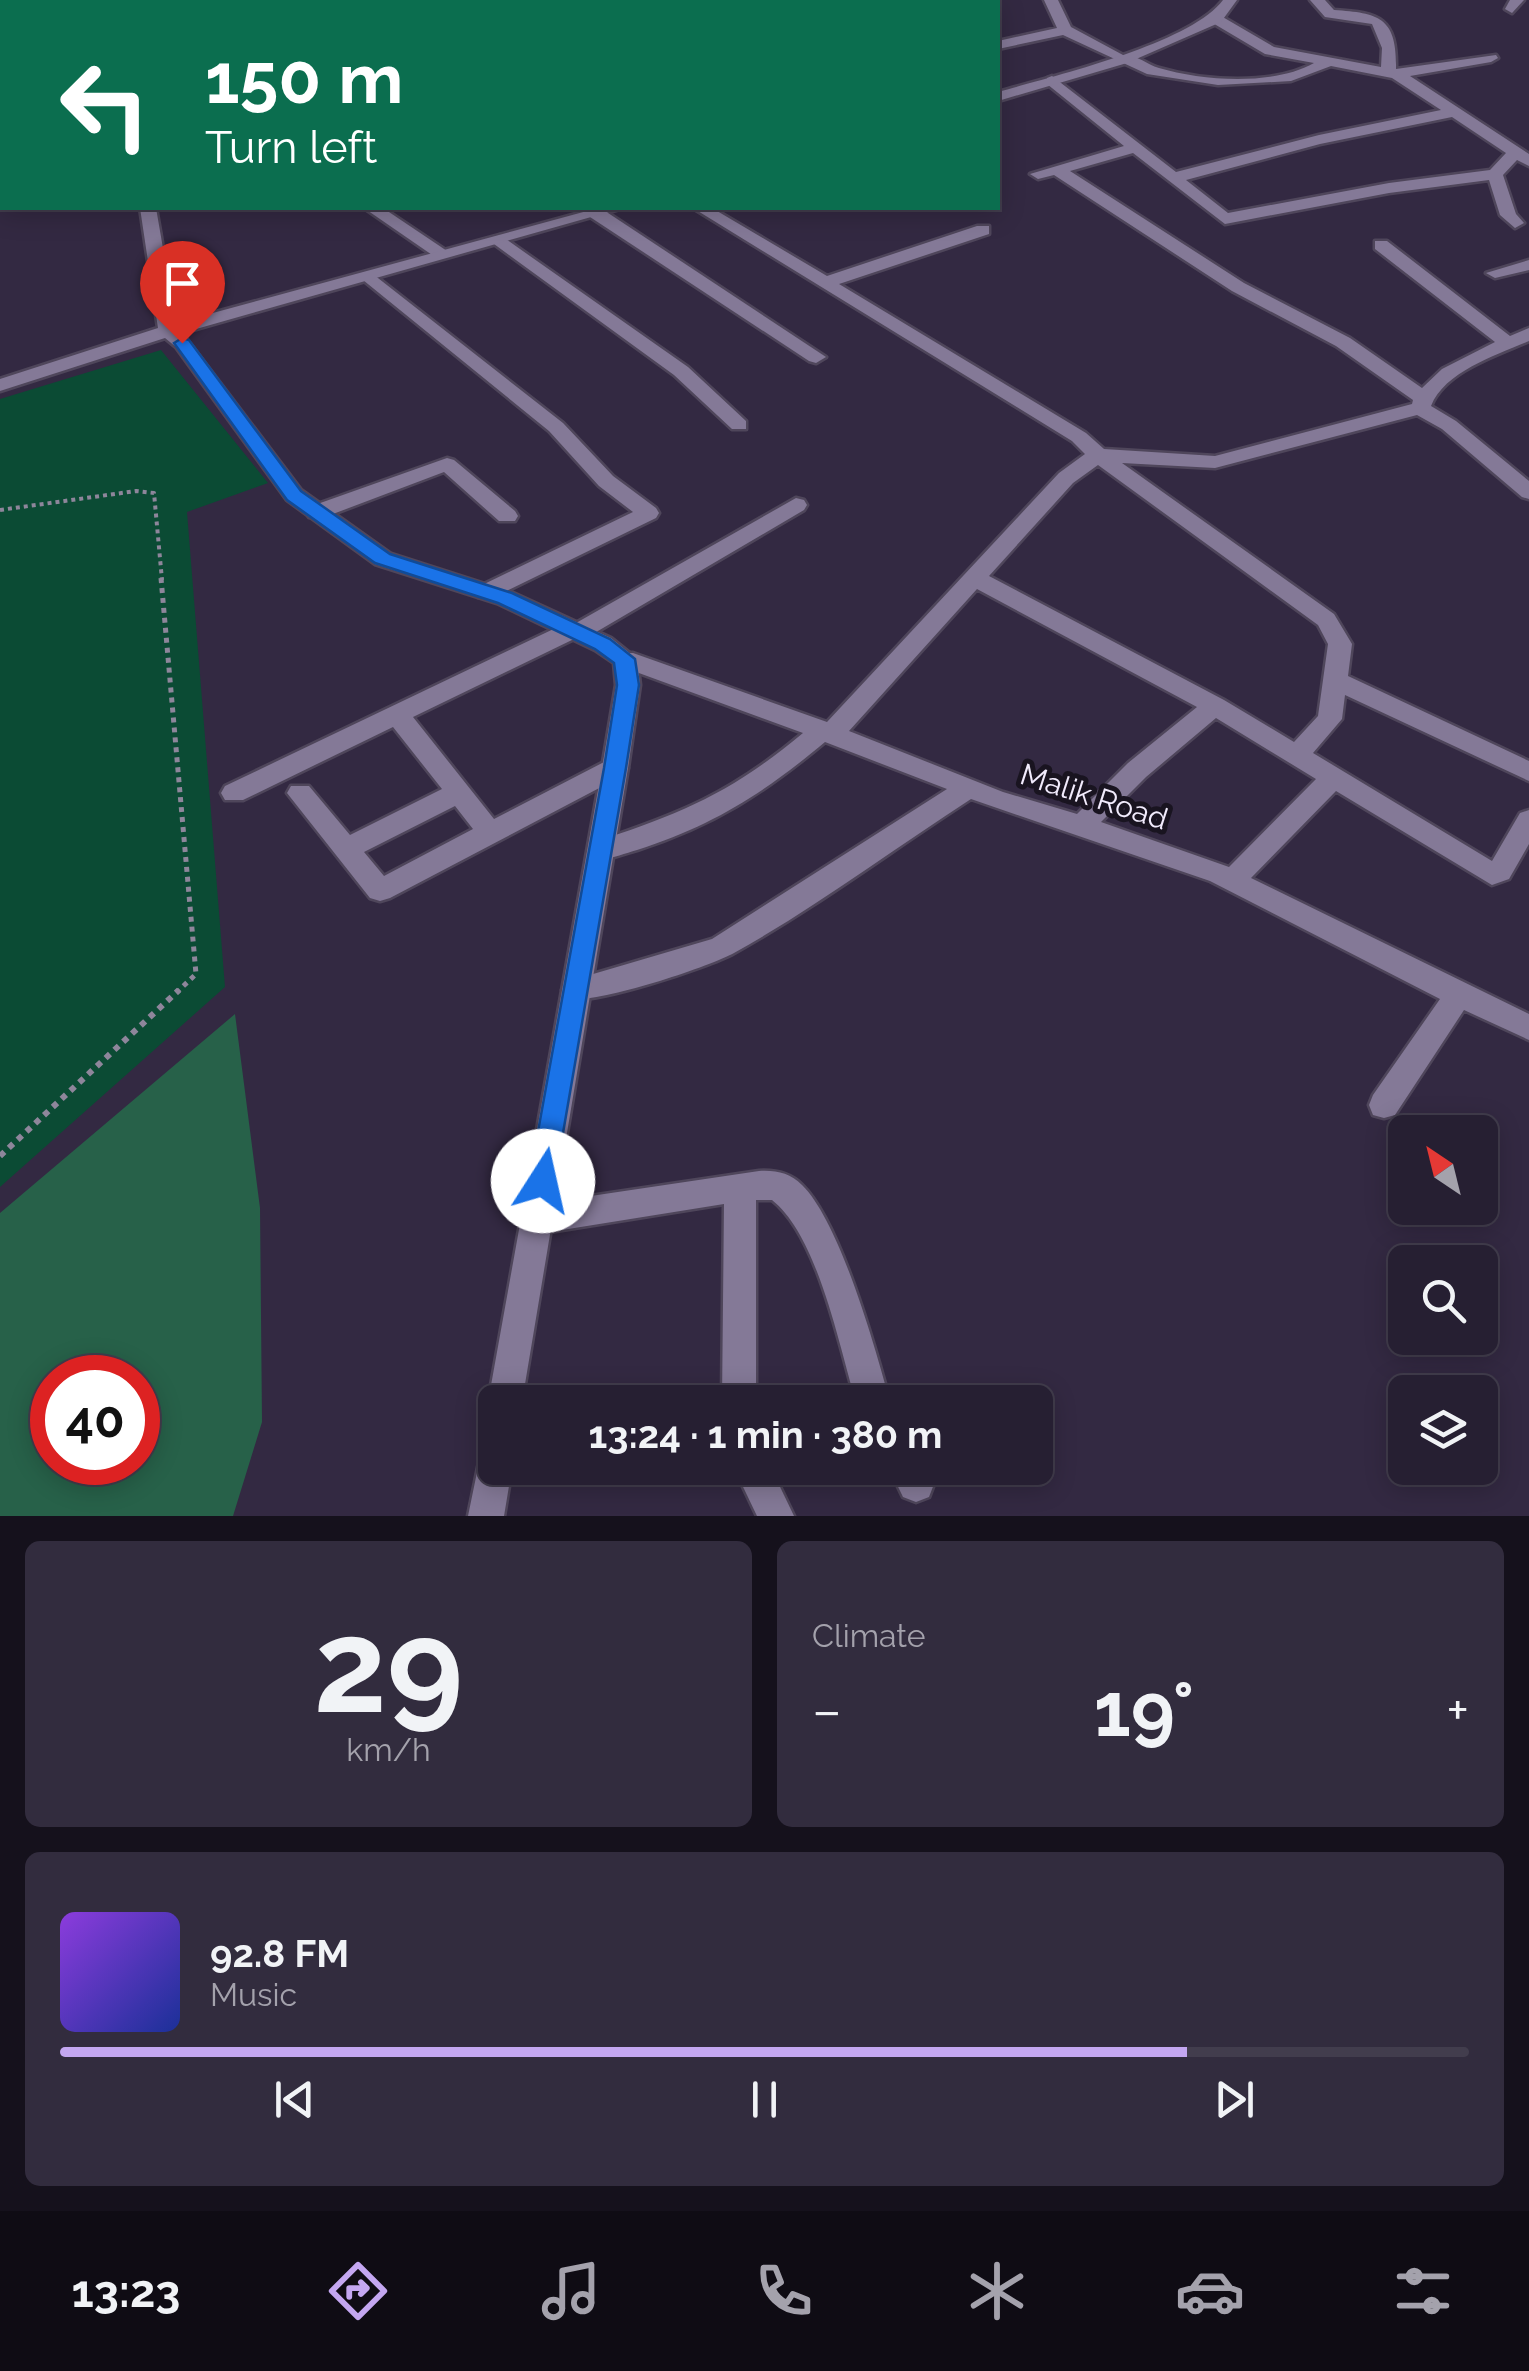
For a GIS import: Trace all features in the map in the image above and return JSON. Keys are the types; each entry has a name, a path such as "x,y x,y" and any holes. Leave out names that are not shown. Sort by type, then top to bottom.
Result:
{"street":[{"path":"1052,0 1064,30"},
{"path":"1000,96 1125,59 1216,19 1230,0"},
{"path":"1052,81 1231,220 1331,197 1495,174 1522,156 1392,73 1378,21 1366,16 1330,14 1316,0"},
{"path":"1216,19 1270,50 1326,64 1392,73 1491,58"},
{"path":"1000,46 1064,30 1154,72 1269,83 1314,74 1326,64"},
{"path":"1174,178 1319,140 1454,112"},
{"path":"1136,148 1047,171 1238,287 1359,352 1529,492"},
{"path":"1495,174 1508,216 1515,224"},
{"path":"148,210 168,331"},
{"path":"375,210 444,255"},
{"path":"0,384 168,331 606,210"},
{"path":"611,210 816,357"},
{"path":"704,210 1079,437 1098,455 1326,620 1340,644 1330,719 1295,756"},
{"path":"826,284 983,230"},
{"path":"500,240 681,370 739,425"},
{"path":"1382,245 1509,344"},
{"path":"1494,273 1529,265"},
{"path":"369,276 556,426 606,482 648,513 486,592"},
{"name":"Malik Road","path":"168,331 182,343 294,495 382,559 486,592 575,631 625,659 1232,881 1529,1028"},
{"path":"601,850 635,841 727,802 828,732 1066,478 1098,455 1214,462 1421,403 1440,378 1529,334"},
{"path":"317,512 447,464 507,516"},
{"path":"234,793 575,631 796,506"},
{"path":"974,578 1215,706 1492,874 1500,872 1529,820"},
{"path":"508,1385 615,768 628,685 625,659"},
{"path":"1335,680 1529,772"},
{"path":"1081,826 1137,770 1215,706"},
{"path":"397,714 491,833"},
{"path":"300,793 380,890 615,768"},
{"path":"1232,881 1332,779"},
{"path":"576,990 622,980 721,947 969,788"},
{"path":"346,849 459,792"},
{"path":"1384,1105 1459,994"},
{"path":"536,1219 740,1187 778,1186 790,1194 814,1230 867,1385"},
{"path":"739,1385 740,1187"},
{"path":"486,1516 491,1485"},
{"path":"760,1485 776,1516"}],"path":[{"path":"0,510 136,491 154,493 196,974 0,1156"}],"green space":[{"path":"161,350 268,483 187,512 225,987 0,1187 0,399"},
{"path":"235,1014 260,1208 262,1422 233,1516 0,1516 0,1213"}],"route":[{"path":"182,343 294,495 382,559 505,598 625,659 628,685 615,768 543,1181"}]}
